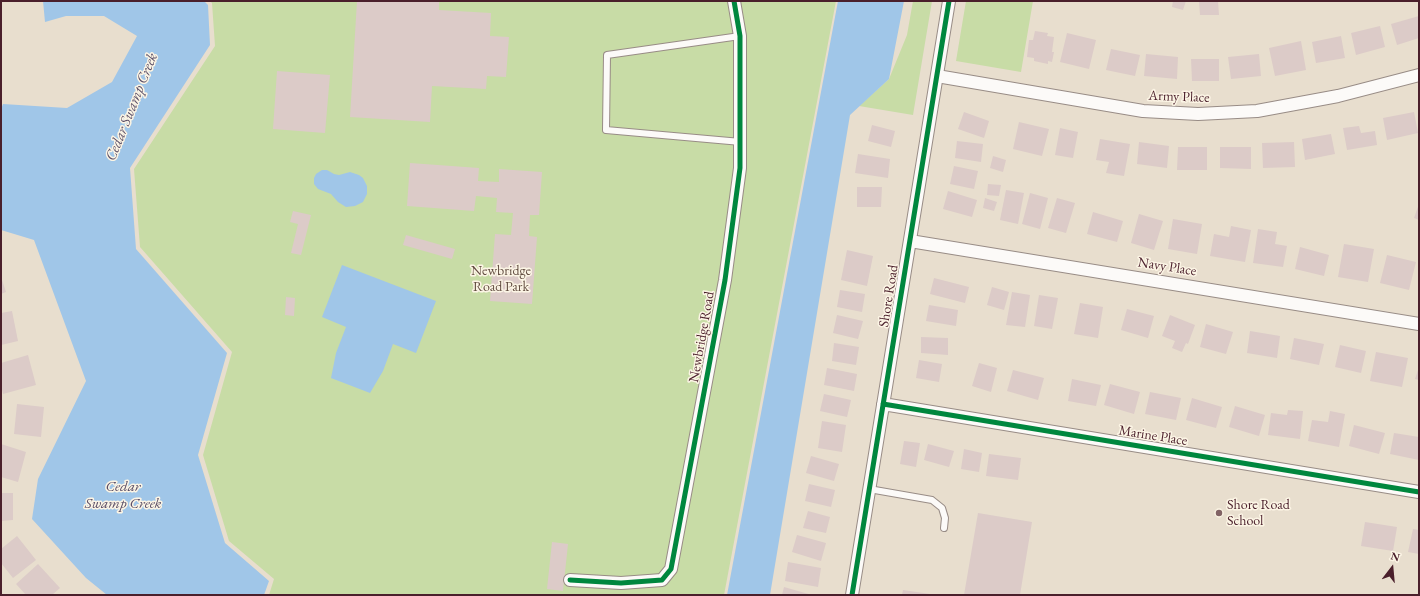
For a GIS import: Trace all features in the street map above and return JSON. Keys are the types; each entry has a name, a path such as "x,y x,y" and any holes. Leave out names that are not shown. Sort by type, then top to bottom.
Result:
{"street":[{"name":"Newbridge Road","path":"570,580 621,583 662,580 671,569 725,280 740,168 740,36 734,1"},
{"name":"Shore Road","path":"852,595 949,1"},
{"name":"Army Place","path":"937,76 1143,111 1198,114 1257,111 1338,96 1419,74"},
{"name":"Navy Place","path":"910,240 1419,324"},
{"name":"Marine Place","path":"883,404 1419,492"}],"lane":[{"path":"740,36 607,55 606,130 740,142"},
{"path":"869,490 932,500 942,508 945,518 944,528"}],"green space":[{"name":"Newbridge Road Park","path":"210,1 836,1 724,595 269,595 274,579 229,541 203,455 232,352 140,247 134,169 215,46 212,3"},
{"path":"913,1 932,1 913,115 859,106 889,79 907,35"},
{"path":"966,1 1033,1 1021,72 956,61"}],"water":[{"name":"Cedar Swamp Creek","path":"43,1 204,1 208,5 210,45 130,168 136,249 227,353 198,455 225,543 269,581 264,595 107,595 86,578 32,519 38,479 86,381 34,240 1,230 1,109 3,104 67,108 112,82 137,36 104,16 66,16 45,22"},
{"path":"838,1 904,1 889,79 850,115 770,595 727,595"},
{"path":"322,170 327,170 339,175 350,172 363,178 367,186 367,194 363,202 355,206 346,207 338,202 331,194 318,189 314,184 314,178 316,174"},
{"path":"342,265 436,301 416,353 393,344 383,371 370,393 331,378 336,353 346,327 322,317"}],"building":[{"path":"357,1 439,1 439,10 491,13 490,36 509,37 506,77 487,76 486,89 432,86 430,122 350,117"},
{"path":"1173,1 1186,1 1183,10 1172,7"},
{"path":"1199,1 1218,1 1219,15 1200,15"},
{"path":"1419,16 1419,38 1397,45 1391,24"},
{"path":"1380,26 1385,47 1356,55 1351,33"},
{"path":"1035,31 1048,33 1047,36 1054,37 1052,62 1048,61 1048,64 1034,61 1034,58 1027,57 1029,40 1033,40"},
{"path":"1067,33 1096,40 1089,69 1060,62"},
{"path":"1341,36 1345,58 1316,63 1312,42"},
{"path":"1301,41 1306,70 1275,76 1269,48"},
{"path":"1111,49 1140,55 1135,76 1106,70"},
{"path":"1146,54 1178,57 1177,79 1144,76"},
{"path":"1259,54 1261,76 1231,79 1228,57"},
{"path":"1191,59 1219,59 1219,81 1192,81"},
{"path":"277,71 330,75 325,133 273,129"},
{"path":"964,112 989,121 984,138 958,129"},
{"path":"1414,112 1418,133 1387,140 1383,118"},
{"path":"1019,122 1049,129 1042,156 1013,149"},
{"path":"872,125 895,131 891,147 868,141"},
{"path":"1359,126 1361,133 1375,131 1377,145 1347,150 1343,128"},
{"path":"1060,128 1078,132 1073,158 1055,155"},
{"path":"1331,134 1335,154 1305,160 1302,139"},
{"path":"1100,139 1130,144 1124,176 1106,173 1109,162 1096,160"},
{"path":"957,141 983,144 981,162 955,158"},
{"path":"1139,142 1169,146 1167,168 1137,164"},
{"path":"1294,142 1295,167 1263,168 1262,143"},
{"path":"1178,147 1207,147 1207,170 1177,170"},
{"path":"1220,147 1251,147 1251,169 1220,168"},
{"path":"858,154 890,159 888,178 855,173"},
{"path":"993,156 1006,160 1003,172 990,168"},
{"path":"410,163 479,168 478,181 499,182 499,169 542,172 539,215 530,215 529,236 537,237 532,304 490,301 495,234 511,235 513,213 496,212 497,198 476,196 474,211 407,206"},
{"path":"954,166 978,171 974,189 950,184"},
{"path":"988,184 1001,185 999,196 987,195"},
{"path":"857,187 882,187 881,207 857,207"},
{"path":"1006,190 1024,193 1018,224 1000,220"},
{"path":"948,191 977,200 972,217 943,209"},
{"path":"1030,193 1048,198 1040,229 1022,224"},
{"path":"985,198 997,202 994,211 983,208"},
{"path":"1057,198 1075,203 1066,233 1048,228"},
{"path":"1419,204 1419,220 1414,218"},
{"path":"293,211 311,215 301,255 291,253 298,224 290,222"},
{"path":"1093,212 1123,221 1117,242 1087,234"},
{"path":"1139,214 1163,221 1154,250 1131,243"},
{"path":"1173,219 1202,224 1197,254 1168,249"},
{"path":"1231,226 1251,230 1245,262 1210,256 1214,234 1229,237"},
{"path":"1258,229 1277,232 1275,244 1287,246 1283,267 1253,263"},
{"path":"406,235 455,249 452,259 403,245"},
{"path":"1344,244 1374,249 1368,282 1338,277"},
{"path":"1300,247 1329,255 1324,276 1295,269"},
{"path":"847,250 873,256 867,286 841,280"},
{"path":"1387,255 1416,262 1409,290 1380,283"},
{"path":"1,277 6,292 1,294"},
{"path":"934,278 969,287 965,303 930,294"},
{"path":"992,287 1009,292 1004,310 987,305"},
{"path":"840,290 865,294 862,312 837,307"},
{"path":"1012,292 1030,295 1025,327 1006,325"},
{"path":"1039,295 1058,298 1052,329 1034,326"},
{"path":"286,297 295,298 294,316 285,315"},
{"path":"1080,303 1103,307 1098,338 1074,334"},
{"path":"929,305 958,310 956,326 926,321"},
{"path":"1127,309 1154,316 1148,338 1121,330"},
{"path":"12,311 18,341 1,345 1,313"},
{"path":"837,315 863,321 858,339 833,333"},
{"path":"1170,315 1195,325 1188,344 1186,343 1182,352 1172,348 1175,341 1162,336"},
{"path":"1206,324 1233,332 1226,354 1200,347"},
{"path":"1250,331 1280,336 1277,358 1247,353"},
{"path":"921,337 948,338 948,355 921,353"},
{"path":"1294,338 1324,344 1319,365 1290,359"},
{"path":"834,343 859,347 856,365 832,361"},
{"path":"1340,345 1366,351 1361,373 1335,367"},
{"path":"1376,352 1408,358 1402,387 1370,381"},
{"path":"28,355 36,385 3,394 1,386 1,363"},
{"path":"919,360 942,364 939,382 916,378"},
{"path":"979,363 997,368 991,392 972,386"},
{"path":"1419,367 1419,380 1415,379"},
{"path":"827,368 857,374 854,391 824,385"},
{"path":"1013,370 1044,378 1038,400 1007,391"},
{"path":"1072,379 1101,385 1096,406 1068,401"},
{"path":"1110,384 1140,392 1134,414 1104,405"},
{"path":"1150,392 1181,398 1176,420 1145,414"},
{"path":"824,394 851,400 847,417 820,411"},
{"path":"1192,398 1222,407 1216,428 1186,420"},
{"path":"17,404 44,407 41,437 14,434"},
{"path":"1235,406 1265,415 1259,436 1229,427"},
{"path":"1288,410 1303,411 1300,439 1268,435 1271,413 1287,415"},
{"path":"1330,411 1345,414 1339,447 1308,441 1312,420 1328,422"},
{"path":"822,421 846,425 842,452 818,448"},
{"path":"1354,425 1385,433 1379,454 1349,446"},
{"path":"1394,433 1419,437 1419,460 1390,454"},
{"path":"904,441 920,443 916,467 900,464"},
{"path":"1,444 26,452 18,482 1,477"},
{"path":"928,444 954,451 949,467 924,460"},
{"path":"964,449 982,453 979,472 961,469"},
{"path":"989,454 1021,458 1018,480 986,476"},
{"path":"811,456 839,464 834,481 806,473"},
{"path":"809,484 835,490 831,507 805,501"},
{"path":"1,493 13,493 13,520 1,521"},
{"path":"808,511 830,517 826,533 803,528"},
{"path":"978,513 1032,522 1020,595 964,595"},
{"path":"1365,522 1397,527 1393,551 1361,546"},
{"path":"1413,529 1419,530 1419,554 1408,552"},
{"path":"797,535 826,543 821,561 792,552"},
{"path":"17,536 36,560 13,578 1,563 1,549"},
{"path":"552,542 568,544 563,591 547,589"},
{"path":"788,562 821,568 818,587 785,581"},
{"path":"38,564 60,588 52,595 26,595 16,584"},
{"path":"784,587 812,595 782,595"},
{"path":"903,590 930,594 930,595 902,595"}],"cycle path":[{"path":"570,580 621,583 662,580 671,569 725,280 740,168 740,36 734,1"},
{"path":"852,595 949,1"},
{"path":"883,404 1419,492"}],"place":[{"name":"Shore Road School","path":"1219,513"}]}
